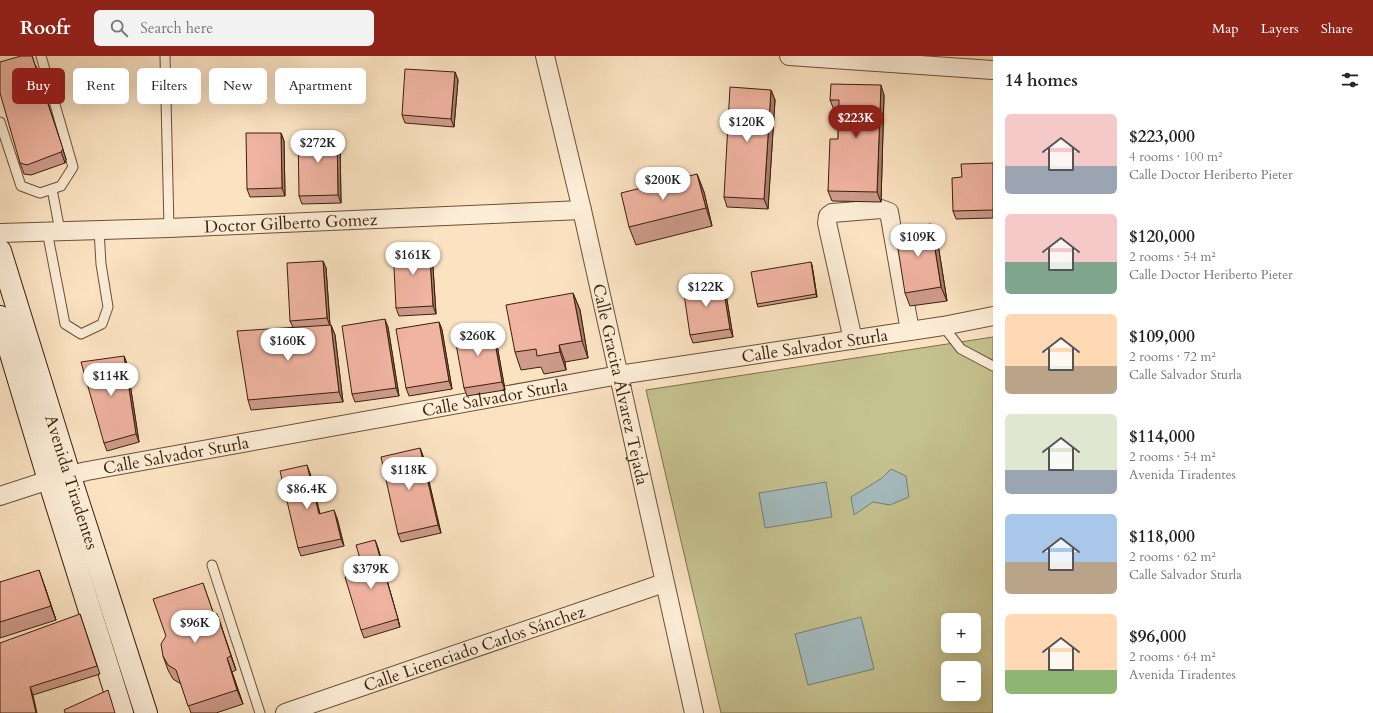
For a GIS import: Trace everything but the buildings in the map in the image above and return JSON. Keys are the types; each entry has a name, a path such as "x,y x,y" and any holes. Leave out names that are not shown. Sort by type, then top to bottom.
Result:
{"main road":[{"name":"Avenida Tiradentes","path":"0,250 122,713"},
{"name":"Avenida Tiradentes","path":"0,317 146,713"}],"street":[{"name":"Calle Gracita Álvarez Tejada","path":"545,56 582,210 694,713"},
{"path":"789,56 993,70"},
{"path":"853,340 827,223 828,216 832,213 881,209 889,212 910,331"},
{"name":"Doctor Gilberto Gomez","path":"0,233 169,228 582,210"},
{"name":"Calle Salvador Sturla","path":"0,496 59,477 619,376 943,326 993,316"},
{"name":"Calle Licenciado Carlos Sánchez","path":"285,713 664,583"}],"lane":[{"path":"0,122 21,186 40,193 61,186 73,167 41,56"},
{"path":"165,56 169,228"},
{"path":"52,189 53,231 65,324 80,334 102,324 108,306 101,264 99,230"},
{"path":"943,326 961,349 993,366"},
{"path":"212,566 260,713"}],"shaded area":[{"path":"993,337 993,713 721,713 646,390"}],"water":[{"path":"891,469 906,476 909,497 890,505 873,502 854,515 851,497 882,478"},
{"path":"826,482 832,517 765,528 759,493"},
{"path":"861,617 874,669 808,685 795,634"}]}
